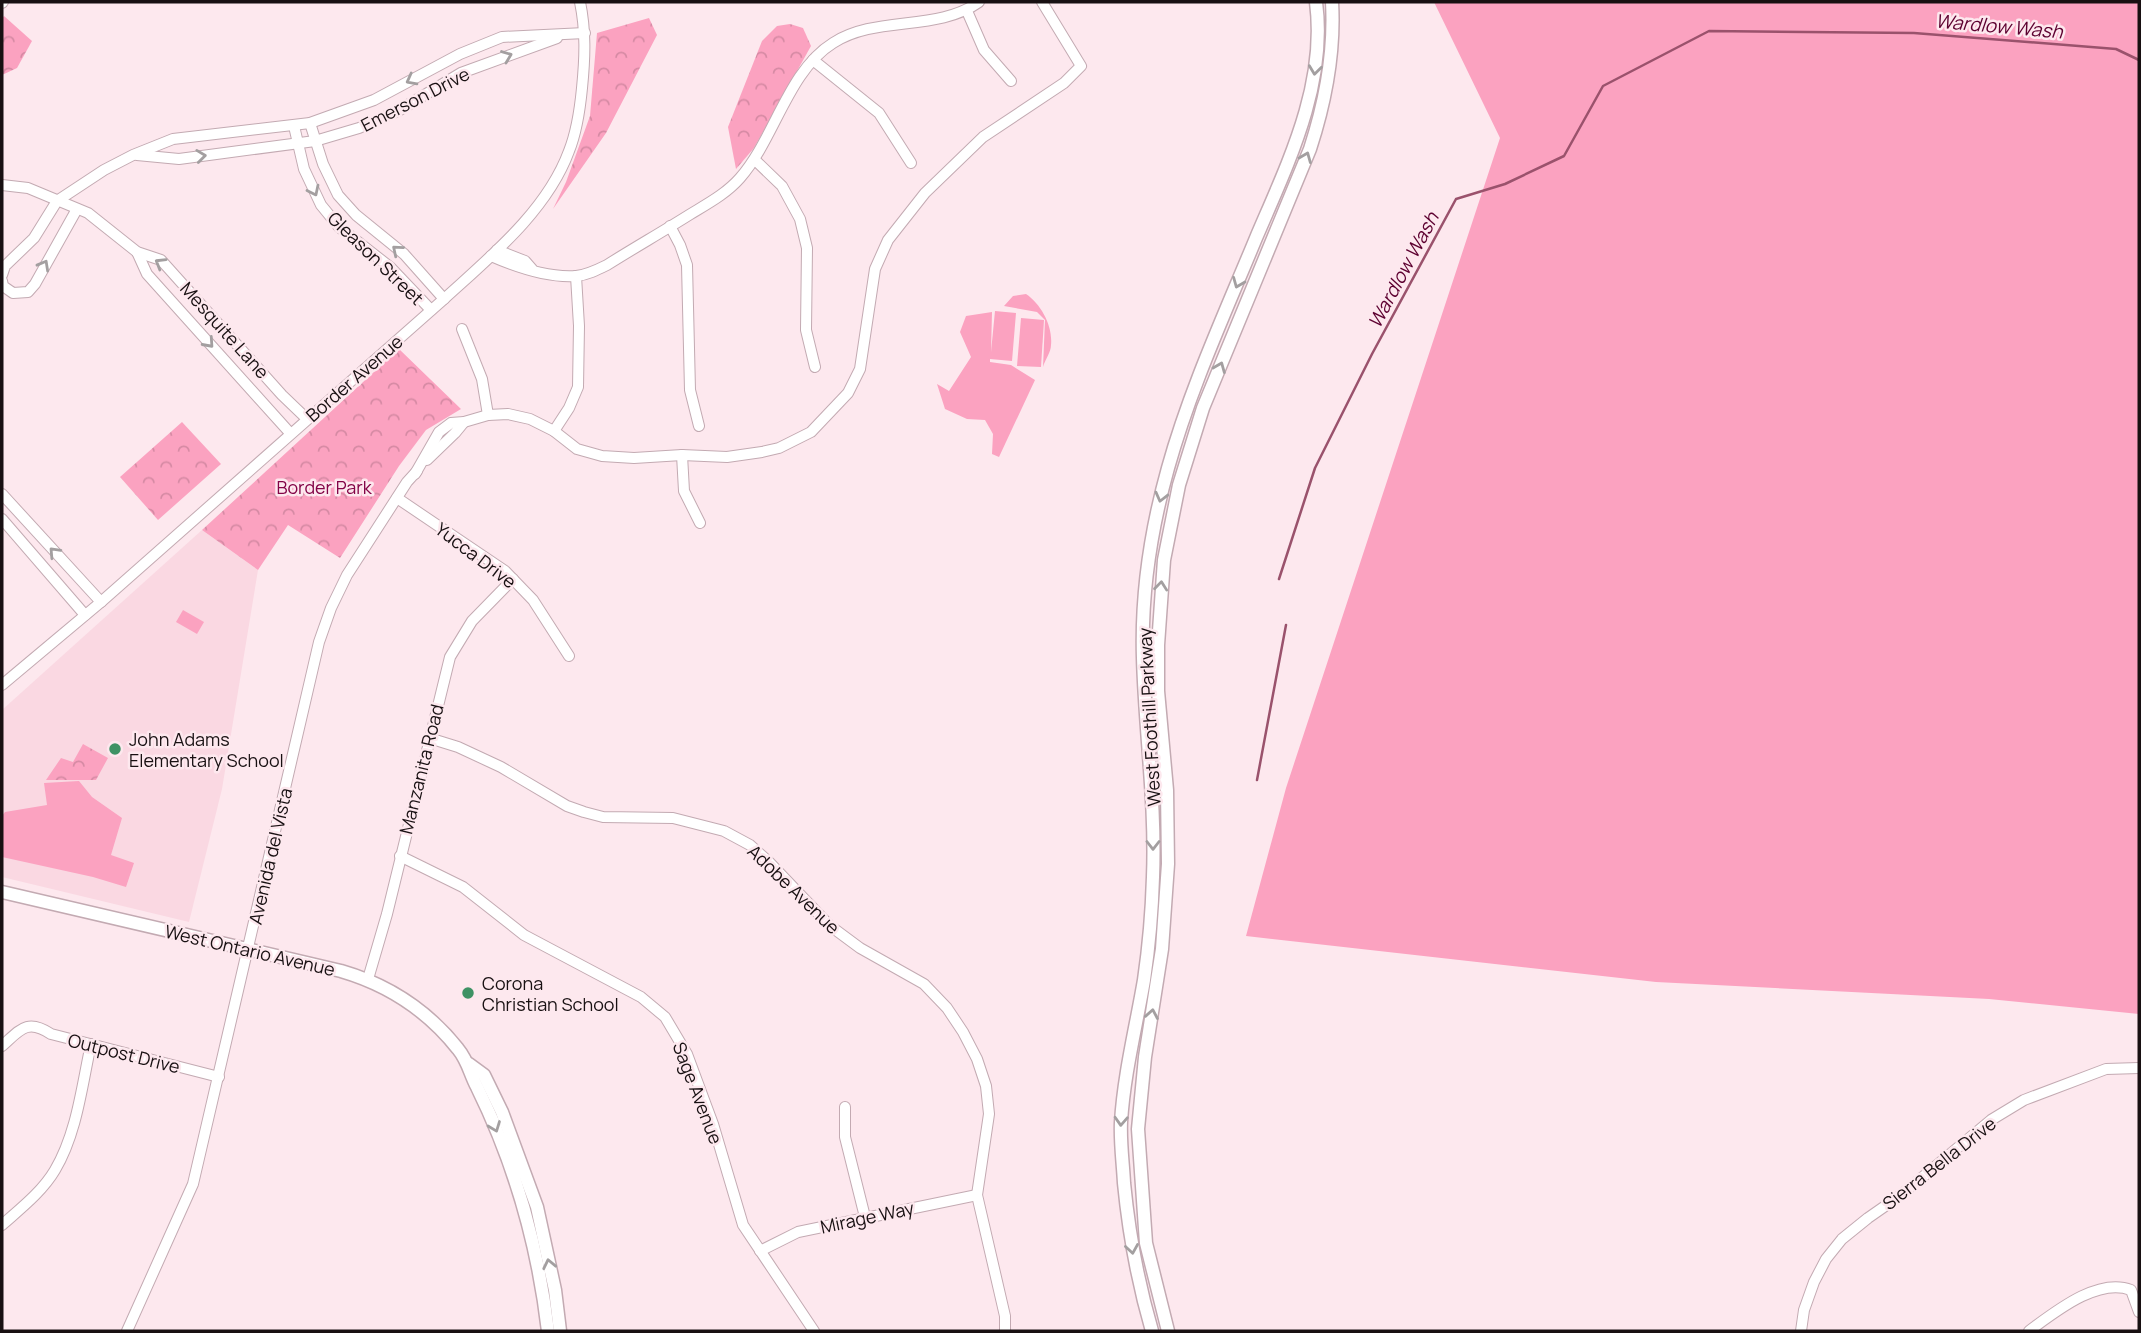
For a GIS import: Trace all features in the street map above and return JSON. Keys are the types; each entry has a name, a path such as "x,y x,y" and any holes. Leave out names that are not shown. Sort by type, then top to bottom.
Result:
{"main road":[{"name":"West Foothill Parkway","path":"1152,1331 1135,1263 1124,1181 1121,1126 1143,980 1153,876 1153,817 1143,656 1149,563 1168,467 1188,405 1299,132 1315,72 1318,38 1316,2"},
{"name":"West Foothill Parkway","path":"1168,1331 1146,1242 1138,1129 1142,1082 1162,949 1168,864 1169,820 1158,691 1160,596 1166,548 1179,485 1203,408 1321,118 1331,63 1332,2"},
{"name":"West Ontario Avenue","path":"2,892 368,979 408,1001 434,1022 469,1064 484,1076 502,1112 537,1207 555,1290 560,1331"},
{"name":"West Ontario Avenue","path":"469,1064 526,1210 548,1331"}],"street":[{"name":"Border Avenue","path":"2,684 101,602 444,299 494,253 541,199 555,181 569,151 579,113 585,33 580,2"},
{"path":"494,253 525,261 533,269 576,276 591,273 607,265 722,195 738,180 755,160 796,85 813,60 832,43 849,34 943,18 967,11 979,2"},
{"name":"Avenida del Vista","path":"127,1331 193,1184 319,642 347,575 415,474 439,432 451,423 488,415 508,414 530,419 554,430 577,449 602,456 634,458 682,455 727,457 779,448 811,432 848,393 860,369 873,279 888,240 925,192 983,136 1064,83 1081,66 1042,2"},
{"path":"967,11 984,50 1011,81"},
{"name":"Emerson Drive","path":"2,275 5,266 34,238 57,201 104,170 133,155 173,139 310,123 374,100 460,54 502,37 585,33"},
{"name":"Emerson Drive","path":"133,155 179,159 315,141 359,128 398,111 461,73 567,35"},
{"path":"813,60 879,113 911,163"},
{"name":"Gleason Street","path":"310,123 323,164 338,195 356,215 404,254 444,299"},
{"name":"Gleason Street","path":"294,126 304,170 321,205 340,227 390,267 431,310"},
{"path":"755,160 782,186 800,219 807,248 806,330 815,367"},
{"name":"Mesquite Lane","path":"2,185 28,188 88,213 137,252 161,260 282,395 307,419"},
{"path":"2,281 3,286 13,293 28,292 77,209"},
{"path":"670,226 687,265 690,390 699,426"},
{"name":"Mesquite Lane","path":"137,252 147,275 290,433"},
{"path":"554,430 569,408 578,387 576,276"},
{"path":"462,329 482,379 488,415"},
{"path":"682,455 684,491 699,523"},
{"path":"2,494 101,602"},
{"name":"Yucca Drive","path":"397,498 505,571 533,600 569,656"},
{"path":"2,519 85,615"},
{"name":"Manzanita Road","path":"368,979 387,914 450,657 472,621 513,579"},
{"name":"Adobe Avenue","path":"429,738 458,747 501,767 567,806 584,812 603,817 673,818 724,831 750,845 769,862 829,925 860,948 924,984 947,1008 964,1032 978,1059 986,1086 989,1114 977,1195 1005,1316 1004,1331"},
{"name":"Sage Avenue","path":"400,856 463,887 524,935 641,997 665,1017 687,1054 713,1124 743,1225 814,1331"},
{"name":"Outpost Drive","path":"2,1046 19,1030 30,1026 51,1034 219,1077"},
{"path":"2,1225 34,1197 55,1171 69,1139 91,1044"},
{"name":"Sierra Bella Drive","path":"1801,1331 1804,1310 1814,1282 1826,1259 1842,1239 1901,1195 1990,1120 2024,1100 2106,1069 2139,1068"},
{"path":"845,1107 845,1137 865,1217"},
{"name":"Mirage Way","path":"760,1251 798,1232 977,1195"},
{"path":"2029,1331 2061,1308 2099,1289 2118,1284 2131,1290 2139,1312"}],"shaded area":[{"name":"John Adams Elementary School","path":"202,530 258,570 222,789 189,922 2,877 2,710"}],"green space":[{"path":"1434,2 2139,2 2139,1014 1989,999 1656,982 1246,936 1286,788 1500,138"},
{"path":"4,16 32,41 17,68 2,75 2,19"},
{"path":"649,18 657,35 606,133 553,209 590,116 597,33"},
{"path":"790,24 803,28 811,46 754,148 736,169 728,127 762,41 777,26"},
{"path":"1026,294 1041,310 1050,330 1051,348 1043,367 1045,320 1037,312 1004,306 1013,296"},
{"path":"995,311 1016,313 1012,361 990,359 990,362 1011,365 1035,380 999,457 992,454 993,434 985,420 967,419 945,409 937,384 949,391 971,357 960,332 966,316 992,312 991,352"},
{"path":"1021,318 1044,320 1041,367 1017,366"},
{"name":"Border Park","path":"399,349 461,409 426,430 399,466 340,558 288,525 258,570 202,530"},
{"path":"182,422 221,464 158,520 120,477"},
{"path":"183,610 204,622 197,634 176,622"},
{"path":"83,744 108,758 96,780 46,780 61,758 73,762"},
{"path":"79,781 92,797 122,818 111,855 134,863 126,887 2,857 2,816 5,812 47,805 44,783"}],"waterway":[{"name":"Wardlow Wash","path":"1279,579 1315,468 1372,354 1456,199 1505,184 1564,156 1603,86 1709,31 1914,33 2116,49 2139,60"},
{"name":"Wardlow Wash","path":"1257,780 1286,625"}],"place":[{"name":"John Adams Elementary School","path":"115,749"},
{"name":"Corona Christian School","path":"468,993"}]}
